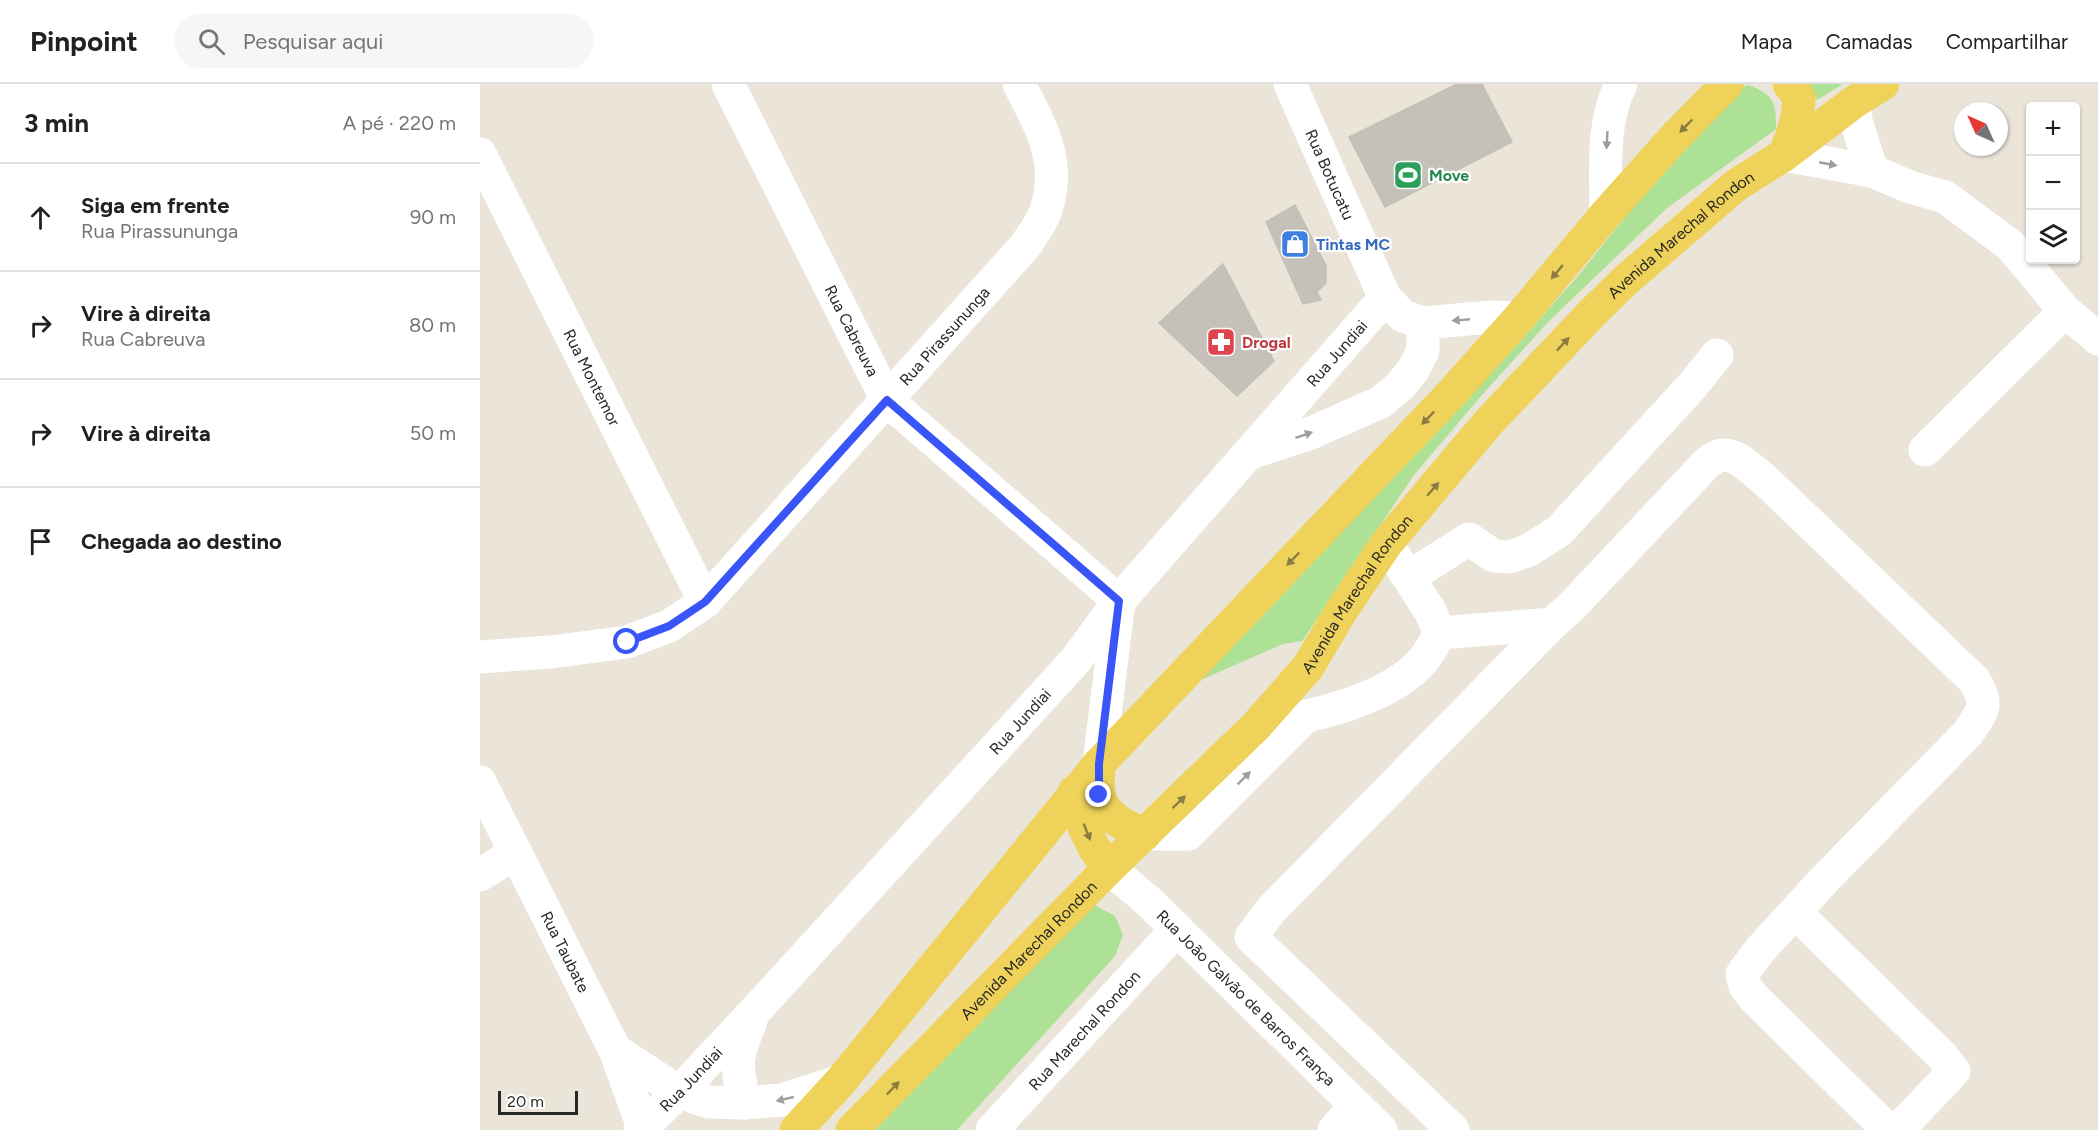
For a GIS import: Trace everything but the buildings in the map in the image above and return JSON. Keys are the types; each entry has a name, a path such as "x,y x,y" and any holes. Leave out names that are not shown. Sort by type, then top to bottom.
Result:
{"main road":[{"path":"796,1130 841,1082 1074,792 1451,394 1519,318 1606,214 1674,138 1727,84"},
{"path":"1784,155 1797,124 1799,113 1799,97 1789,84"},
{"name":"Avenida Marechal Rondon","path":"852,1130 1109,868 1256,726 1308,667 1340,613 1386,544 1487,424 1626,280 1735,186 1784,155 1854,102 1883,84"},
{"path":"1099,764 1099,795 1106,809 1121,824 1145,834"},
{"path":"1074,792 1084,827 1094,848 1109,868"}],"street":[{"name":"Rua Cabreuva","path":"728,84 887,400 1119,601"},
{"name":"Rua Pirassununga","path":"480,657 552,652 627,642 669,626 705,602 1025,246 1046,212 1053,173 1045,135 1019,84"},
{"name":"Rua Botucatu","path":"1290,84 1385,298"},
{"path":"1606,214 1606,134 1614,97 1620,84"},
{"path":"1854,102 1856,121 1872,171"},
{"name":"Rua Montemor","path":"480,154 705,602"},
{"path":"1784,155 1872,171 1910,187 1945,197 2010,245 2065,311 2098,339"},
{"path":"1385,298 1403,316 1423,323 1491,317 1519,318"},
{"name":"Rua Jundiai","path":"643,1129 1075,661 1119,601 1385,298"},
{"path":"1924,450 2065,311"},
{"path":"1249,453 1311,433 1380,402 1400,386 1423,351 1423,323"},
{"path":"1409,577 1469,539 1494,556 1510,557 1529,550 1559,531 1692,386 1717,355"},
{"path":"1453,1130 1251,937 1271,910 1571,607 1706,464 1717,456 1725,454 1737,458 1766,481 1974,680 1983,697 1981,712 1968,733 1794,912 1742,974 1745,987 1888,1130"},
{"path":"1386,544 1430,611 1440,633"},
{"path":"1099,764 1119,601"},
{"path":"1440,633 1552,624"},
{"path":"1256,726 1303,719 1380,692 1418,666 1430,652 1440,633"},
{"path":"1145,834 1188,834 1303,719"},
{"name":"Rua Taubate","path":"480,782 615,1050 643,1129"},
{"path":"480,875 515,853"},
{"name":"Rua João Galvão de Barros França","path":"1109,868 1147,900 1381,1130"},
{"path":"1794,912 1942,1056 1954,1071 1898,1130"},
{"name":"Rua Marechal Rondon","path":"992,1130 1177,929"},
{"path":"744,1103 737,1068 738,1052 754,1011"},
{"path":"615,1050 679,1092 709,1102 744,1103 782,1100 841,1082"},
{"path":"1334,1130 1355,1106"}],"green space":[{"path":"1809,84 1843,84 1817,100"},
{"path":"1749,85 1764,93 1772,101 1776,129 1667,208 1548,322 1414,475 1302,641 1283,644 1187,686 1508,354 1578,276 1658,176 1734,90"},
{"path":"1091,903 1115,916 1123,935 1115,956 957,1130 871,1130"}],"place":[{"name":"Move","path":"1408,175"},
{"name":"Tintas MC","path":"1295,244"},
{"name":"Drogal","path":"1221,342"}],"route":[{"path":"627,642 669,626 705,602 887,400 1119,601 1099,764 1099,795"}]}
